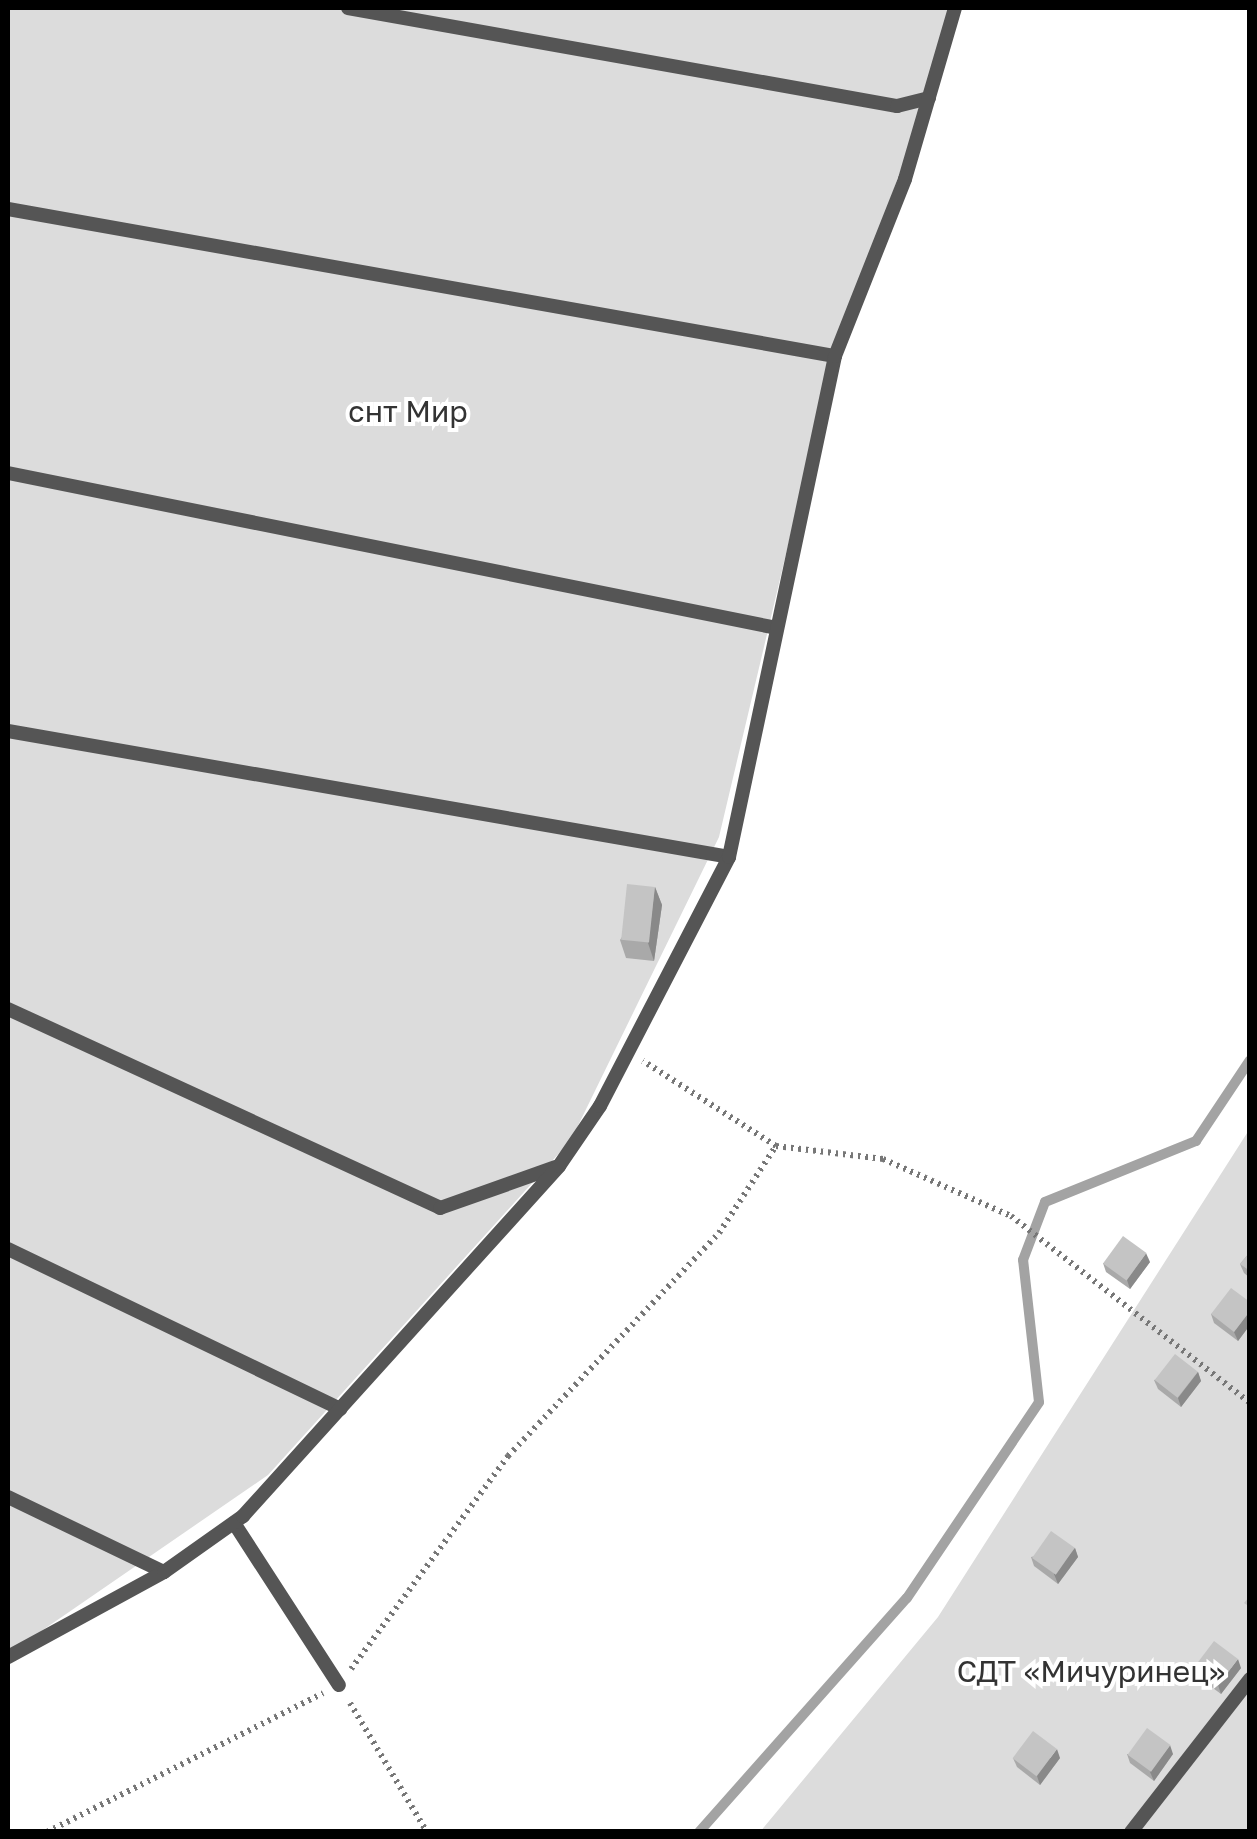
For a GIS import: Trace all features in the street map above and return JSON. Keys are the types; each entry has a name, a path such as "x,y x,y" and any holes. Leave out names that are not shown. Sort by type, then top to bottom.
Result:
{"lane":[{"path":"348,8 896,106 929,98"},
{"path":"8,1657 164,1572 234,1522 560,1166 629,1053 729,857 835,356 905,179 956,8"},
{"path":"8,209 835,356"},
{"path":"8,472 778,628"},
{"path":"8,731 729,857"},
{"path":"8,1009 440,1208 560,1166"},
{"path":"8,1248 341,1409"},
{"path":"8,1496 164,1572"},
{"path":"234,1522 339,1685"},
{"path":"1131,1832 1250,1679"}],"path":[{"path":"629,1053 776,1146 884,1158 1011,1216 1250,1404"},
{"path":"47,1832 339,1685 508,1456 719,1233 776,1146"},
{"path":"339,1685 427,1832"}],"green space":[{"name":"снт Мир","path":"8,8 960,8 833,355 719,837 571,1140 268,1475 8,1654"},
{"name":"СДТ «Мичуринец»","path":"1249,1130 1249,1831 760,1832 938,1617"}],"building":[{"path":"627,884 655,887 649,943 621,940"},
{"path":"1123,1236 1146,1253 1126,1281 1103,1264"},
{"path":"1250,1252 1250,1271 1240,1264"},
{"path":"1231,1288 1250,1302 1250,1311 1234,1332 1211,1314"},
{"path":"1175,1354 1198,1372 1178,1398 1155,1380"},
{"path":"1051,1531 1075,1548 1056,1575 1032,1558"},
{"path":"1214,1641 1238,1659 1218,1685 1194,1667"},
{"path":"1147,1728 1170,1745 1151,1772 1128,1755"},
{"path":"1033,1731 1057,1749 1036,1776 1013,1758"}],"waterway":[{"path":"699,1832 907,1598 1039,1402 1023,1260 1045,1202 1196,1141 1250,1060"}]}
